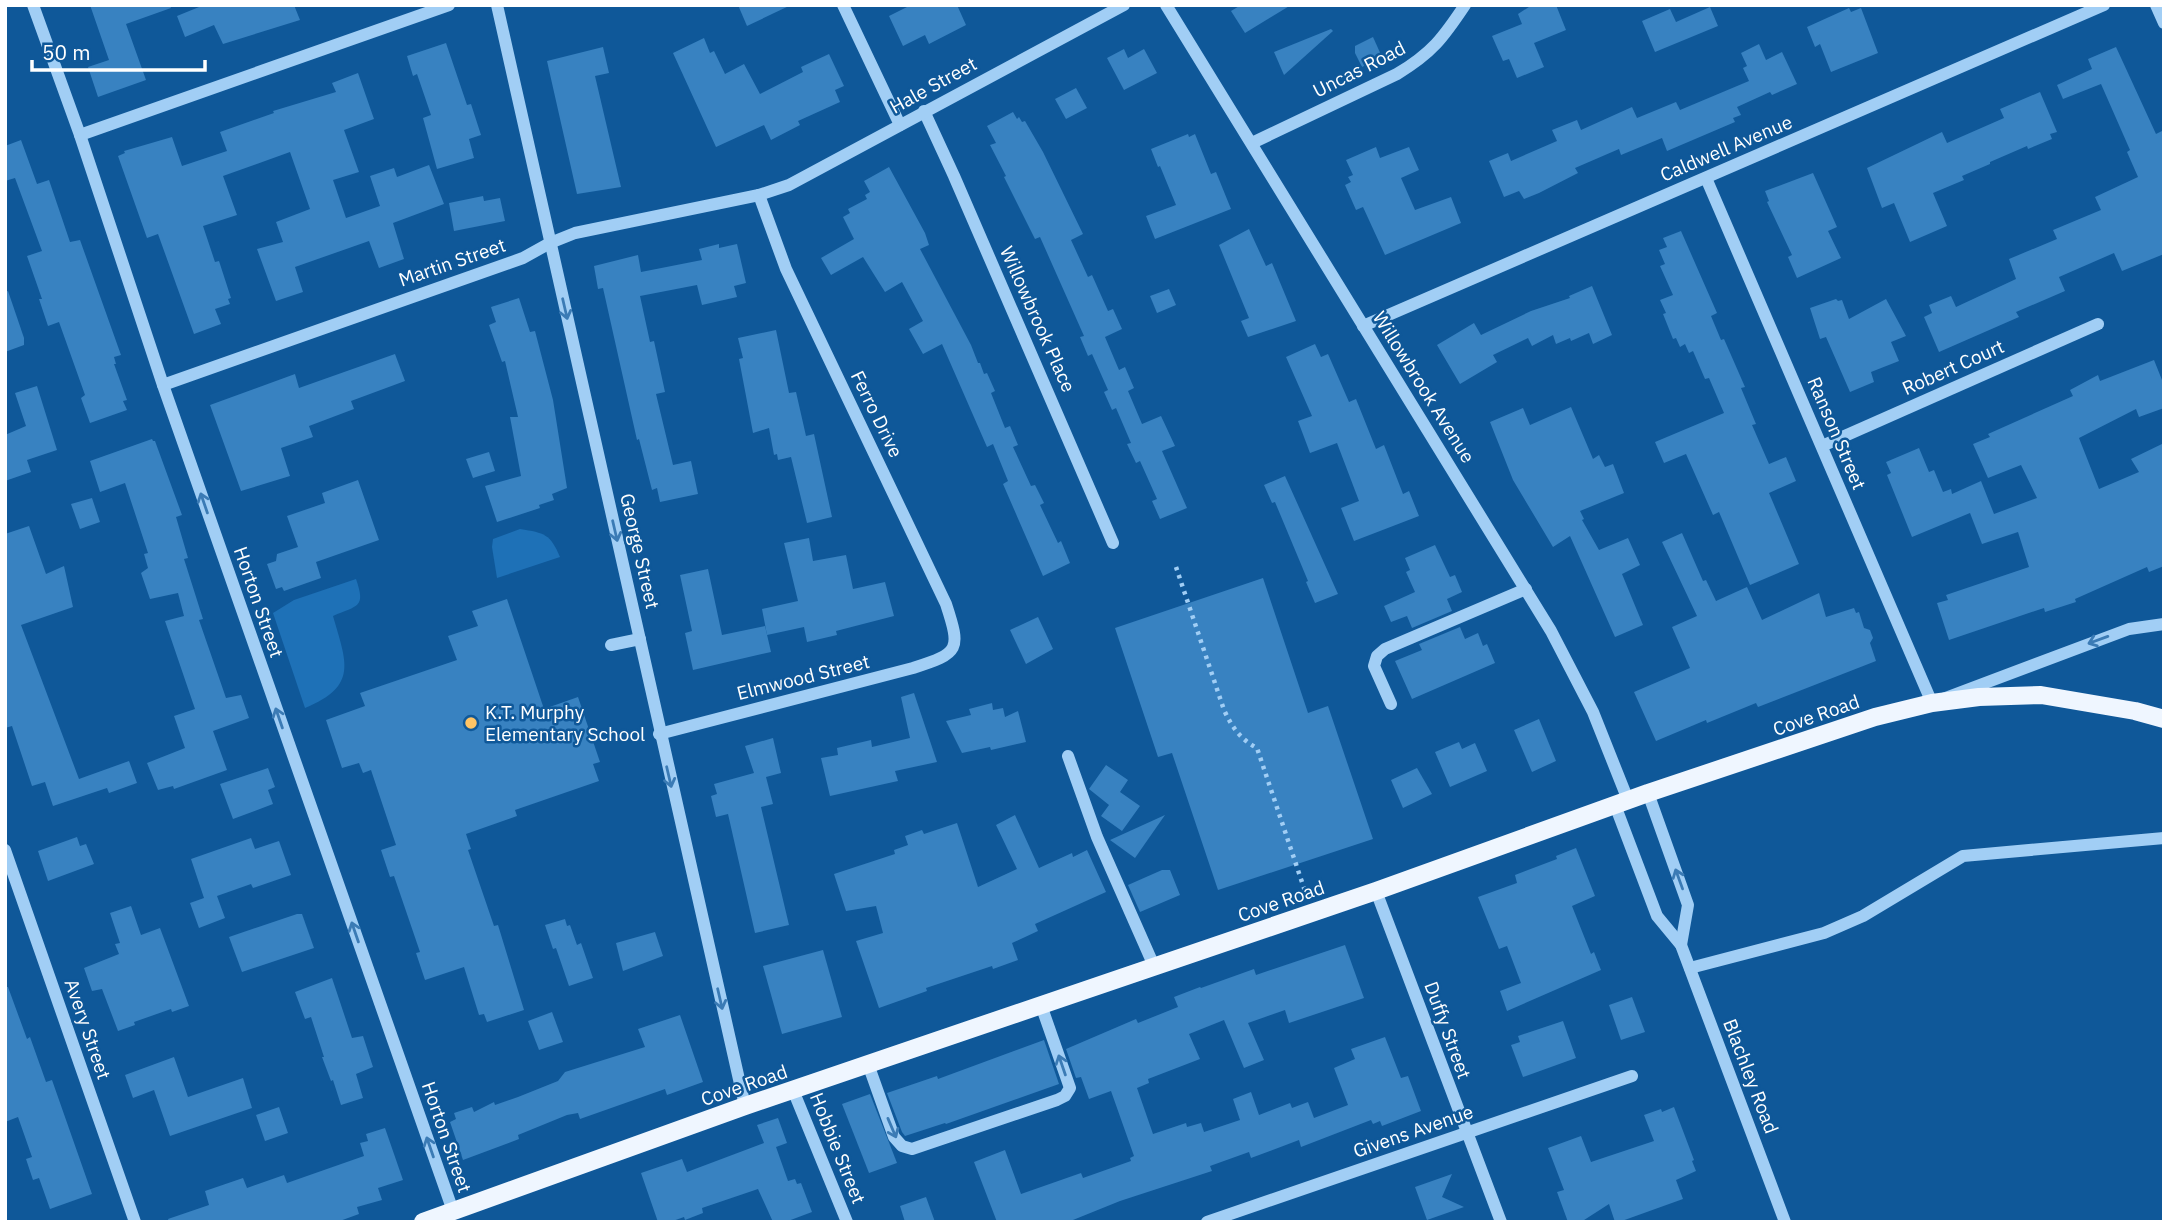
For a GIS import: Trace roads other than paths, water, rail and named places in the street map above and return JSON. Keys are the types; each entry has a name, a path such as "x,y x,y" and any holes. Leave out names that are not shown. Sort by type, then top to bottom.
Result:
{"main road":[{"name":"Cove Road","path":"423,1222 745,1106 1875,717 1932,703 1979,697 2041,695 2134,710 2164,719"}],"street":[{"name":"Horton Street","path":"33,5 80,135 163,385 453,1211"},
{"path":"80,135 449,5"},
{"name":"George Street","path":"497,5 745,1106"},
{"path":"843,5 900,125"},
{"name":"Hale Street","path":"759,195 807,177 924,111 1124,5"},
{"name":"Willowbrook Avenue","path":"1166,5 1551,631 1592,712 1621,803"},
{"name":"Uncas Road","path":"1251,143 1397,74 1420,60 1440,42 1465,5"},
{"name":"Caldwell Avenue","path":"1363,326 2105,5"},
{"path":"2155,5 2164,23"},
{"name":"Willowbrook Place","path":"924,111 960,188 1113,544"},
{"name":"Ranson Street","path":"1706,178 1932,703"},
{"name":"Martin Street","path":"163,385 523,258 575,233 759,195"},
{"name":"Ferro Drive","path":"759,195 786,269 946,604 956,643 953,651"},
{"name":"Robert Court","path":"1822,446 2098,324"},
{"path":"1391,704 1374,666 1377,656 1385,649 1526,589"},
{"path":"1932,703 2129,629 2164,624"},
{"path":"611,645 640,639"},
{"name":"Elmwood Street","path":"659,733 913,668 936,661 953,651"},
{"path":"1068,756 1097,837 1154,966"},
{"path":"1648,793 1688,905 1681,944"},
{"name":"Blachley Road","path":"1621,803 1657,916 1681,944 1785,1222"},
{"path":"1690,968 1824,933 1863,916 1963,856 2164,838"},
{"name":"Avery Street","path":"5,850 135,1222"},
{"name":"Duffy Street","path":"1376,891 1501,1222"},
{"path":"867,1064 894,1137 902,1146 912,1149 1044,1105 1065,1096 1070,1088 1041,1005"},
{"name":"Givens Avenue","path":"1206,1222 1632,1076"},
{"name":"Hobbie Street","path":"793,1090 847,1222"}],"place":[{"name":"K.T. Murphy Elementary School","path":"471,723"}]}
